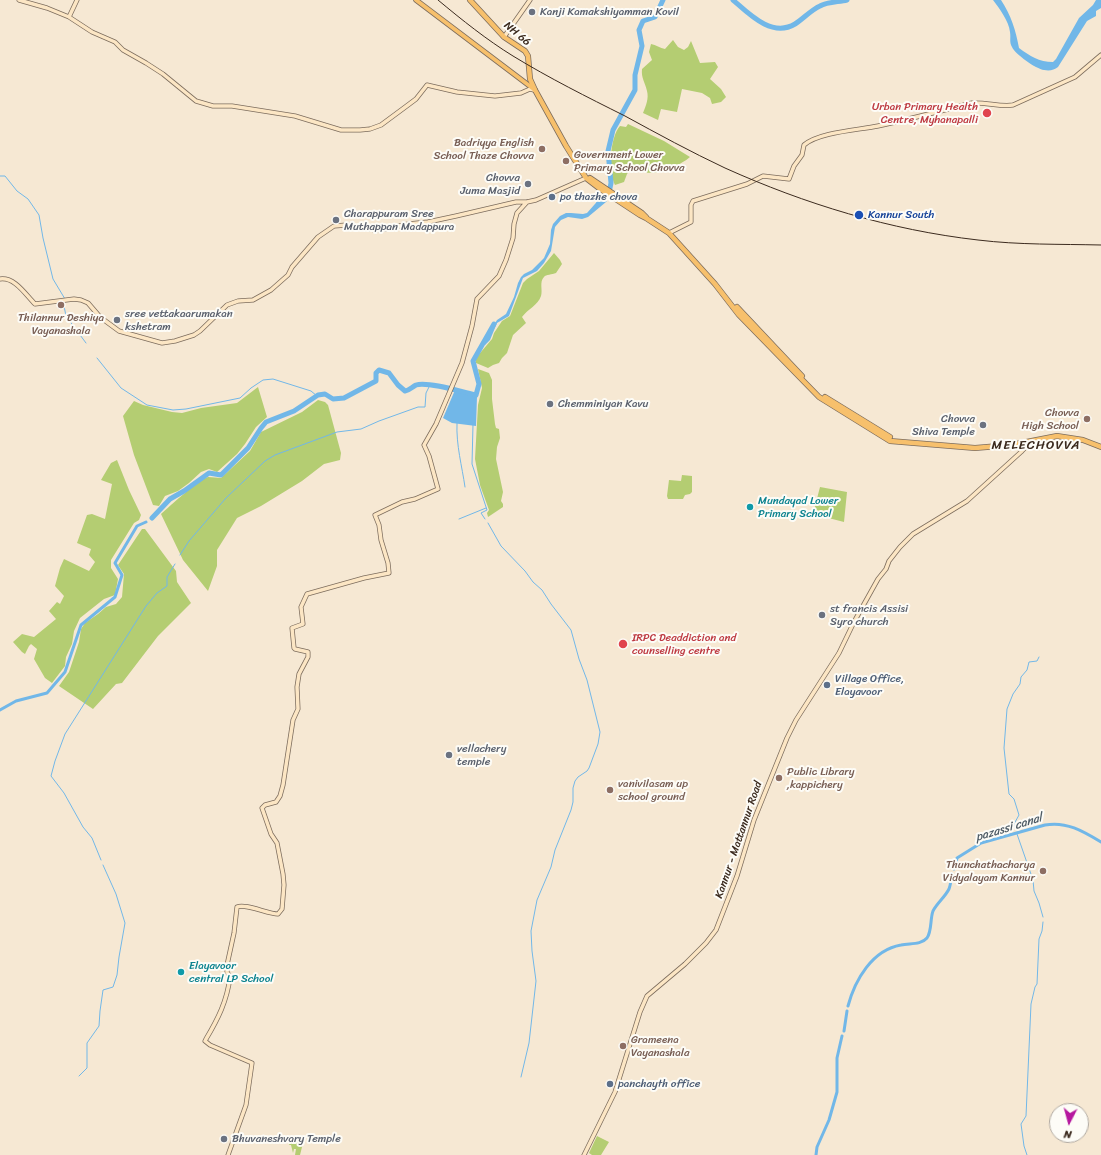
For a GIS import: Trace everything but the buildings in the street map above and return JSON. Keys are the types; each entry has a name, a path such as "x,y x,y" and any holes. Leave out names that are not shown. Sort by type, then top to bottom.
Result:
{"highway":[{"name":"NH 66","path":"470,0 504,37 525,51 528,56 530,79 535,90 566,146 586,178"},
{"path":"586,178 669,233 754,330 819,397 890,441 902,443 921,441 975,448 1019,444 1057,436 1083,440 1101,446"}],"main road":[{"path":"19,0 47,8 68,17 92,32 115,42 123,50 158,71 196,101 213,106 232,106 295,116 341,130 360,130 381,124 416,99 427,85 457,92 495,96 521,93 530,89 535,90"},
{"path":"68,17 77,0"},
{"path":"416,0 535,90"},
{"path":"504,37 530,0"},
{"path":"669,233 692,222 691,204 693,201 747,184 763,176 789,179 794,166 802,155 804,145 814,139 972,103 983,102 1008,106 1013,105 1075,77 1101,55"},
{"path":"0,279 8,279 14,282 35,304 74,299 81,300 88,303 100,317 120,331 152,341 168,342 194,335 211,322 214,316 227,305 238,301 253,300 271,290 288,275 292,267 318,237 334,226 347,225 375,230 450,218 516,202 536,200 586,178"},
{"path":"228,1155 246,1105 252,1063 210,1045 205,1041 215,1025 225,1002 230,977 227,972 227,965 234,933 237,907 241,905 278,914 282,909 284,885 278,849 262,808 264,805 276,802 280,796 287,764 293,720 298,709 297,688 299,674 308,657 308,652 294,648 292,628 303,624 301,606 307,594 364,578 389,573 379,525 375,515 402,502 415,499 438,489 429,456 424,445 432,432 463,361 477,299 494,282 502,270 513,238 514,224 518,213 527,202"},
{"name":"Kannur - Mattannur Road","path":"584,1155 615,1092 623,1071 640,1012 647,996 685,964 706,943 716,930 736,876 754,820 786,738 796,720 840,653 875,584 886,569 892,557 913,534 967,501 1030,442"},
{"path":"1019,444 1021,446 1021,452"}],"green space":[{"path":"673,40 678,47 684,50 688,47 691,41 700,63 715,62 718,67 710,79 721,89 726,97 721,102 712,104 710,98 702,93 682,89 677,112 661,109 658,120 643,113 648,96 642,75 642,69 652,60 649,52 651,44 665,49"},
{"path":"628,124 664,141 690,157 675,166 662,171 650,173 645,172 634,165 627,174 624,182 615,185 611,171 612,146 620,126 626,127"},
{"path":"554,253 562,264 556,273 546,275 543,279 541,284 540,299 522,317 526,323 513,335 507,353 499,363 488,368 476,363 475,359 492,339 502,321 510,316 523,283 539,271"},
{"path":"478,369 489,373 492,380 492,399 495,424 496,428 499,429 500,438 497,447 496,459 503,492 501,501 503,507 488,517 487,513 489,510 480,485 475,459 478,405 482,388"},
{"path":"258,387 267,417 256,427 237,454 217,472 209,469 201,472 178,491 165,496 159,506 153,505 134,455 123,416 134,401 143,405 182,413 201,408 237,403"},
{"path":"318,400 325,402 328,405 341,453 340,460 324,464 302,481 261,506 237,518 217,550 217,566 208,591 183,560 161,514 191,488 204,479 208,477 221,478 250,451 261,432 302,412"},
{"path":"117,460 141,515 139,520 134,523 111,560 111,568 118,579 115,595 104,599 80,618 74,631 72,644 66,657 65,666 52,683 45,678 34,659 37,649 31,644 25,654 13,642 22,634 34,637 56,619 49,611 57,602 60,604 64,596 55,586 64,559 89,571 95,562 89,555 91,549 77,543 87,515 92,514 105,519 112,484 101,480 111,463"},
{"path":"682,475 692,476 692,492 685,495 683,499 668,499 669,480 681,481"},
{"path":"820,487 847,492 844,522 813,514"},
{"path":"142,529 145,529 176,571 177,582 191,603 158,636 122,683 116,684 93,709 59,686 69,672 79,642 81,629 85,623 106,607 116,604 122,597 124,574 118,565"},
{"path":"597,1136 609,1142 601,1155 592,1155 589,1153"},
{"path":"294,1140 303,1143 300,1155 295,1155 296,1149 294,1149 293,1153 291,1145 289,1145 291,1141"}],"water":[{"path":"993,0 1001,0 1008,11 1013,23 1019,48 1035,58 1048,62 1053,62 1056,59 1079,18 1093,5 1096,0 1101,0 1101,8 1096,11 1096,16 1087,21 1058,67 1052,70 1046,70 1040,69 1031,64 1014,50 1011,43 1008,23"},
{"path":"602,196 607,201 588,217 582,219 568,217 561,220 555,227 551,251 544,263 537,271 523,278 509,316 497,323 490,340 485,345 481,344 485,341 497,320 506,314 521,277 532,270 544,258 550,244 553,224 560,216 566,213 587,213"},
{"path":"455,390 477,397 476,426 452,423 443,418"}],"waterway":[{"path":"599,202 610,188 611,183 608,151 613,130 635,90 635,75 642,46 639,30 643,21 655,17 663,0"},
{"path":"733,0 746,12 761,22 778,28 786,28 795,24 813,10 823,5 847,0"},
{"path":"0,176 5,176 17,191 28,199 39,215 53,279 65,299"},
{"path":"64,306 66,316 86,343"},
{"path":"152,518 170,499 209,473 221,475 248,448 266,422 294,411 318,395 325,394 333,399 344,398 376,381 376,373 379,370 389,373 398,385 405,391 416,385 428,384 476,395 479,384 473,361 494,324"},
{"path":"97,358 121,388 147,405 173,410 186,409 240,398 263,380 273,379 311,391 317,396"},
{"path":"180,555 189,541 226,498 265,461 275,455 337,432 361,429 418,407 425,407 426,393 430,385"},
{"path":"457,423 458,447 465,487"},
{"path":"473,425 472,464 487,510 481,513 485,519"},
{"path":"459,519 486,508"},
{"path":"0,710 16,701 47,693 65,672 81,625 115,597 122,575 115,563 137,526 146,522"},
{"path":"488,523 501,546 542,590 571,630 579,659 587,680 600,732 598,744 589,768 575,781 571,810 555,850 551,867 537,900 531,931 536,981 529,1043 521,1077"},
{"path":"101,860 92,838 83,827 64,793 51,776 65,734 146,606 157,593 167,586 167,577 175,564"},
{"path":"1015,828 1014,824 1019,815 1014,799 1009,794 1004,748 1007,709 1013,694 1020,684 1021,677 1027,670 1029,662 1037,661 1039,657"},
{"name":"pazassi canal","path":"954,869 957,858 981,843 1045,825 1060,824 1074,828 1101,842"},
{"path":"1017,834 1033,880 1034,891 1043,917"},
{"path":"79,1076 87,1068 87,1043 99,1026 103,990 113,987 117,975 125,923 116,894 103,865"},
{"name":"pazassi canal","path":"848,1006 860,977 866,968 881,953 901,945 919,943 927,938 930,932 933,911 949,889 952,874"},
{"path":"1027,1155 1024,1146 1021,1124 1026,1116 1031,1004 1037,984 1039,939 1043,922"},
{"name":"pazassi canal","path":"844,1031 847,1011"},
{"name":"pazassi canal","path":"816,1155 817,1147 829,1120 837,1092 837,1058 842,1036"}],"railway":[{"path":"438,0 494,43 540,72 712,162 786,193 848,214 913,230 945,236 1009,243 1101,245"}],"place":[{"name":"Kanji Kamakshiyamman Kovil","path":"532,12"},
{"name":"Urban Primary Health Centre, Myhanapalli","path":"987,113"},
{"name":"Badriyya English School Thaze Chovva","path":"542,149"},
{"name":"Government Lower Primary School Chovva","path":"566,161"},
{"name":"Chovva Juma Masjid","path":"528,184"},
{"name":"po thazhe chova","path":"552,197"},
{"name":"Kannur South","path":"859,215"},
{"name":"Charappuram Sree Muthappan Madappura","path":"336,220"},
{"name":"Thilannur Deshiya Vayanashala","path":"61,305"},
{"name":"sree vettakaarumakan kshetram","path":"117,320"},
{"name":"Chemminiyan Kavu","path":"550,404"},
{"name":"Chovva High School","path":"1087,419"},
{"name":"Chovva Shiva Temple","path":"983,425"},
{"name":"Mundayad Lower Primary School","path":"750,507"},
{"name":"st francis Assisi Syro church","path":"822,615"},
{"name":"IRPC Deaddiction and counselling centre","path":"623,644"},
{"name":"Village Office, Elayavoor","path":"827,685"},
{"name":"vellachery temple","path":"449,755"},
{"name":"Public Library ,kappichery","path":"779,778"},
{"name":"vanivilasam up school ground","path":"610,790"},
{"name":"Thunchathacharya Vidyalayam Kannur","path":"1043,871"},
{"name":"Elayavoor central LP School","path":"181,972"},
{"name":"Grameena Vayanashala","path":"623,1046"},
{"name":"panchayth office","path":"610,1084"},
{"name":"Bhuvaneshvary Temple","path":"224,1139"}],"district":[{"name":"MELECHOVVA","path":"1036,446"}]}
